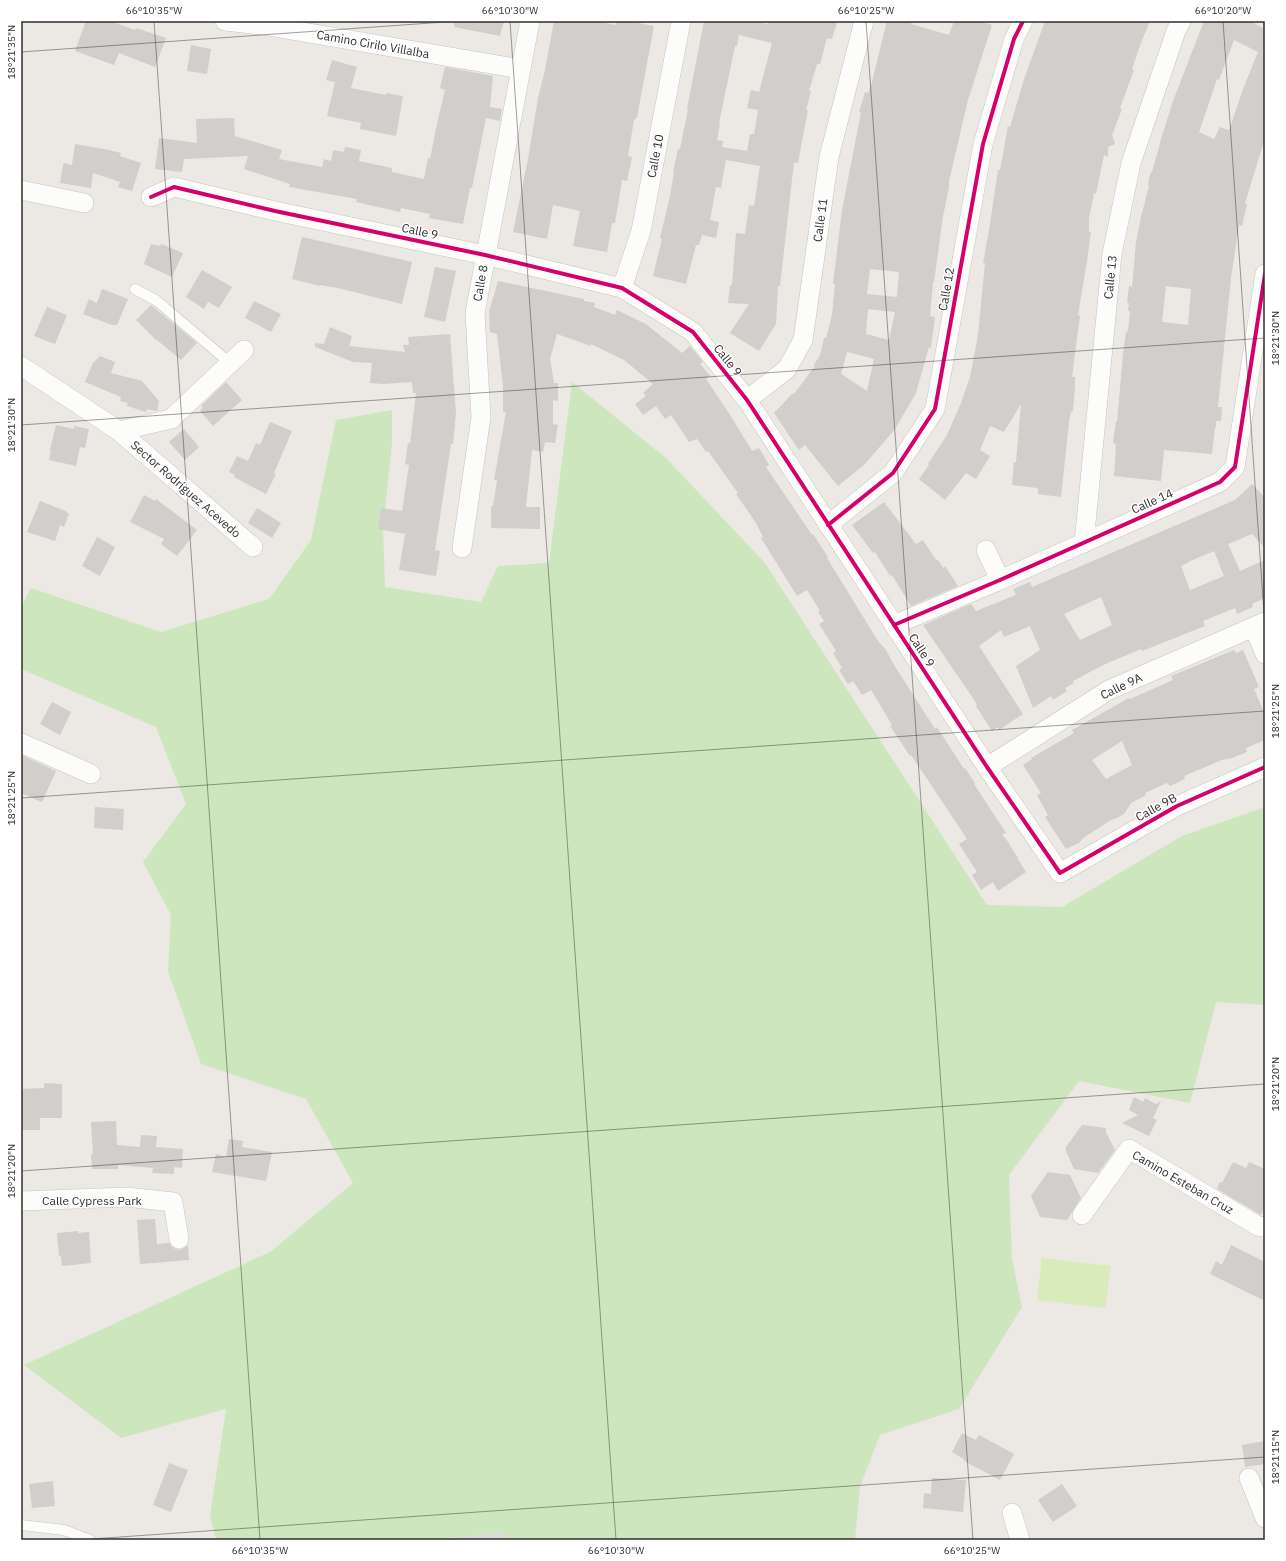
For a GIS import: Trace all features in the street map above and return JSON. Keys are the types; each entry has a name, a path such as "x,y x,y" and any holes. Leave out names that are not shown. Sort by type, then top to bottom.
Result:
{"street":[{"name":"Camino Cirilo Villalba","path":"224,21 262,25 521,69"},
{"name":"Calle 8","path":"462,548 481,417 474,313 530,21"},
{"name":"Calle 10","path":"622,288 641,231 681,21"},
{"name":"Calle 11","path":"747,400 786,369 803,340 829,157 864,21"},
{"name":"Calle 12","path":"828,525 893,473 935,409 983,144 1014,39 1023,21"},
{"name":"Calle 13","path":"1084,542 1112,254 1131,163 1176,31 1181,21"},
{"name":"Calle 9","path":"151,197 174,187 275,212 485,255 622,288 693,332 747,400 987,767 1060,874"},
{"path":"21,190 84,203"},
{"name":"Calle 14","path":"894,625 1000,580 1220,482 1234,467 1265,274"},
{"name":"Sector Rodríguez Acevedo","path":"119,430 171,419 244,350"},
{"name":"Sector Rodríguez Acevedo","path":"21,366 119,430 253,547"},
{"path":"986,550 1000,580"},
{"path":"1260,625 1265,654"},
{"name":"Calle 9A","path":"987,767 1109,690 1260,625"},
{"path":"21,743 91,774"},
{"name":"Calle 9B","path":"1060,874 1177,806 1265,767"},
{"name":"Camino Esteban Cruz","path":"1082,1216 1129,1149 1258,1226 1265,1227"},
{"name":"Calle Cypress Park","path":"21,1201 126,1198 173,1202 180,1239"},
{"path":"1249,1478 1265,1518"},
{"path":"1012,1513 1020,1540"}],"lane":[{"path":"135,289 158,301 230,363"},
{"path":"21,1525 64,1530 90,1540"}],"shaded area":[{"path":"507,1533 508,1540 425,1540"}],"green space":[{"path":"572,382 666,458 765,563 987,905 1062,907 1182,836 1265,807 1265,1005 1216,1002 1190,1103 1079,1081 1009,1175 1012,1259 1022,1307 959,1409 880,1435 860,1487 855,1540 508,1540 506,1533 425,1540 216,1540 210,1516 226,1409 121,1438 24,1365 270,1252 353,1183 306,1099 201,1064 168,971 171,915 143,862 186,804 156,727 21,669 21,607 31,588 161,632 269,599 311,540 336,420 392,410 392,444 383,529 385,587 481,602 498,566 549,563"},
{"path":"1042,1258 1111,1266 1105,1308 1037,1300"}],"building":[{"path":"86,21 110,21 135,30 136,28 166,38 155,67 119,53 114,65 75,51"},
{"path":"455,21 504,21 500,36 454,27"},
{"path":"554,21 596,21 616,25 616,21 628,21 654,26 637,117 634,120 628,156 632,157 627,181 622,180 615,223 612,223 607,252 573,246 580,211 553,205 547,239 513,232"},
{"path":"704,21 753,21 768,24 769,21 830,21 837,23 832,39 827,38 820,64 817,64 809,91 811,91 806,110 808,110 798,163 794,162 780,286 778,286 776,324 759,351 730,333 749,304 728,303 730,285 732,285 736,233 745,234 749,205 754,206 760,166 726,160 721,188 716,187 710,220 719,222 716,238 702,235 699,245 696,245 686,284 653,276 662,239 660,238 670,196 678,149 680,149","holes":["739,35 772,43 759,92 751,90 747,108 758,110 754,134 750,134 747,151 722,147 723,141 717,140 719,123 735,46 737,46"]},
{"path":"887,21 912,21 911,24 949,35 954,21 978,21 992,25 968,100 949,181 933,282 930,316 935,317 931,348 929,347 916,393 895,429 865,464 838,486 805,445 799,450 774,413 793,393 794,394 815,366 814,365 820,355 824,338 826,338 832,315 835,284 833,284 842,210 861,113 859,112 865,92 868,93","holes":["870,269 899,272 897,297 867,294","868,309 895,312 889,340 866,334","847,352 874,359 867,391 841,374"]},
{"path":"1045,21 1150,21 1132,69 1134,70 1112,135 1115,144 1108,147 1108,157 1104,155 1089,219 1089,232 1091,232 1078,315 1080,316 1072,377 1075,377 1073,411 1071,411 1069,422 1061,497 1038,494 1038,488 1012,485 1014,462 1016,462 1021,404 1004,432 990,426 980,450 990,456 976,479 966,473 945,500 919,479 947,435 961,403 970,377 978,335 985,263 983,263 998,170 1000,170 1008,126 1010,127 1024,79"},
{"path":"1204,21 1250,21 1265,29 1265,138 1245,203 1247,204 1242,226 1239,225 1231,278 1218,407 1222,407 1221,421 1216,421 1212,454 1164,450 1161,481 1114,476 1116,444 1113,443 1116,421 1117,422 1123,354 1126,332 1128,331 1130,311 1128,311 1129,303 1127,303 1129,286 1132,287 1136,242 1149,186 1149,178 1173,101","holes":["1234,40 1258,52 1229,130 1220,127 1214,139 1199,132 1217,79 1219,80","1166,286 1191,289 1188,325 1162,322"]},
{"path":"191,45 211,49 207,74 187,71"},
{"path":"332,60 357,67 351,88 386,95 386,93 403,96 396,136 360,129 361,123 327,116 335,82 326,80"},
{"path":"445,67 493,76 490,107 502,109 500,121 486,118 463,224 429,218 430,214 401,208 400,212 356,202 357,199 289,187 290,184 244,169 248,156 184,159 182,172 155,169 159,138 197,143 196,119 234,118 235,136 282,150 279,159 322,167 324,159 331,161 333,150 344,152 345,147 361,150 359,161 392,168 392,172 424,179 428,158 430,159 445,90 440,88"},
{"path":"75,144 121,153 120,156 141,163 132,191 118,187 120,182 93,173 91,188 60,183 64,163 72,165"},
{"path":"302,237 412,262 402,304 338,288 320,286 292,279"},
{"path":"151,244 160,246 161,244 183,253 172,277 144,264"},
{"path":"435,267 456,271 445,322 424,317"},
{"path":"202,270 232,287 219,308 208,302 204,309 186,297"},
{"path":"498,281 584,299 584,301 595,303 594,307 615,315 617,310 646,324 682,353 690,346 703,362 700,364 710,376 706,379 752,451 759,448 769,465 766,467 828,557 827,558 878,641 886,650 935,729 937,727 964,769 965,768 975,783 974,784 1006,833 1002,835 1026,872 998,891 993,882 981,890 972,875 977,872 959,844 967,839 890,726 892,725 871,690 862,695 853,681 848,684 839,670 842,668 833,653 836,651 819,624 824,621 818,612 820,611 807,590 797,596 761,538 763,537 756,523 736,494 738,493 708,451 706,452 697,439 689,442 671,415 665,419 656,406 643,415 635,404 646,396 643,393 653,384 624,360 591,344 591,346 557,334 550,359 554,383 558,383 558,401 553,400 553,424 558,425 555,443 545,442 543,452 532,450 526,507 540,507 540,529 491,528 491,506 493,506 497,480 494,480 506,412 503,412 503,386 497,334 490,332 489,312"},
{"path":"102,289 128,299 117,325 112,325 83,314 89,299 97,303"},
{"path":"254,301 281,314 271,332 245,318"},
{"path":"151,305 197,343 181,360 156,340 136,320"},
{"path":"47,307 67,315 55,344 34,336"},
{"path":"330,327 352,336 349,346 405,352 403,345 409,345 408,337 450,334 456,413 453,444 451,444 435,550 440,551 436,576 399,570 405,534 378,529 381,508 402,511 409,465 405,464 408,443 410,444 416,393 413,393 412,382 383,384 370,383 372,363 353,362 315,347 315,343 324,344"},
{"path":"100,356 115,362 111,373 142,381 159,401 157,411 147,409 146,412 127,406 128,403 120,401 121,397 85,382 93,363"},
{"path":"226,382 242,400 213,426 200,411 203,408 201,406"},
{"path":"270,422 292,431 274,473 276,474 266,494 234,477 235,475 229,472 237,456 248,461 256,443 260,445"},
{"path":"56,425 74,429 74,426 89,429 85,448 80,447 76,466 49,460"},
{"path":"184,429 199,447 185,460 169,442"},
{"path":"1252,484 1265,498 1265,548 1252,534 1228,544 1240,571 1265,560 1265,598 1252,604 1253,607 1237,614 1235,608 1203,621 1205,626 1142,651 1141,649 1103,665 1073,681 1074,683 1065,688 1067,691 1053,700 1051,696 1033,708 1016,666 1040,650 1030,626 1004,637 1001,630 979,646 1023,714 999,730 998,727 992,731 976,706 977,704 923,625 971,604 976,611 1016,595 1013,589 1030,582 1032,587 1235,500","holes":["1214,551 1224,576 1190,590 1181,566","1101,597 1112,625 1080,640 1064,614"]},
{"path":"144,495 155,501 156,499 197,530 177,556 161,544 164,539 130,522"},
{"path":"40,501 66,511 69,514 64,527 60,525 55,541 27,532"},
{"path":"884,502 916,544 923,540 936,560 938,560 943,568 945,566 958,586 911,606 892,575 890,576 875,552 873,553 852,525"},
{"path":"257,508 281,523 272,538 248,523"},
{"path":"97,537 115,547 100,576 82,566"},
{"path":"1234,650 1236,653 1243,650 1259,687 1254,689 1265,715 1265,740 1246,748 1247,752 1222,760 1184,776 1185,779 1170,786 1167,783 1145,793 1146,795 1131,803 1124,814 1111,820 1083,838 1079,843 1066,849 1045,817 1048,815 1037,795 1041,793 1023,765 1032,759 1031,758 1074,733 1072,730 1129,698 1130,699 1173,680 1171,676","holes":["1122,741 1132,765 1106,779 1092,760"]},
{"path":"52,702 71,712 60,735 40,724"},
{"path":"21,755 56,771 42,802 21,793"},
{"path":"95,807 124,809 123,830 94,828"},
{"path":"44,1083 62,1084 62,1118 40,1118 40,1130 21,1130 21,1089 44,1088"},
{"path":"1134,1097 1143,1102 1145,1098 1156,1104 1161,1101 1153,1118 1157,1120 1149,1136 1122,1123 1138,1115 1129,1110"},
{"path":"116,1121 117,1145 140,1147 141,1135 157,1136 156,1147 183,1149 182,1168 174,1167 174,1174 152,1173 153,1168 118,1165 118,1169 92,1169 91,1154 93,1154 91,1122"},
{"path":"1082,1125 1106,1128 1106,1132 1115,1150 1098,1173 1074,1169 1066,1151 1066,1147"},
{"path":"229,1139 243,1141 242,1147 272,1152 266,1181 212,1172 216,1154 226,1157"},
{"path":"1233,1162 1246,1168 1249,1162 1265,1169 1265,1208 1261,1215 1217,1189 1220,1182 1222,1183"},
{"path":"1048,1172 1070,1175 1081,1198 1067,1220 1040,1217 1031,1196"},
{"path":"155,1219 157,1244 169,1243 175,1249 180,1250 188,1245 189,1260 140,1264 137,1220"},
{"path":"78,1231 78,1233 89,1232 91,1263 62,1266 61,1256 59,1256 57,1233"},
{"path":"1231,1245 1265,1262 1265,1301 1210,1274 1216,1261 1222,1265"},
{"path":"962,1433 976,1440 979,1435 1014,1454 1000,1480 964,1461 965,1460 952,1452"},
{"path":"1265,1441 1265,1464 1245,1467 1242,1445"},
{"path":"169,1463 188,1470 171,1512 153,1505"},
{"path":"932,1478 966,1480 963,1512 923,1508 924,1493 931,1494"},
{"path":"53,1481 55,1506 32,1508 29,1484"},
{"path":"1062,1484 1077,1506 1053,1522 1038,1500"}],"cycle path":[{"path":"828,525 893,473 935,409 983,144 1014,39 1023,21"},
{"path":"151,197 174,187 275,211 485,255 622,288 693,332 747,400 987,767 1060,873 1177,806 1265,767"},
{"path":"894,625 1000,580 1220,482 1235,467 1265,274"}]}
